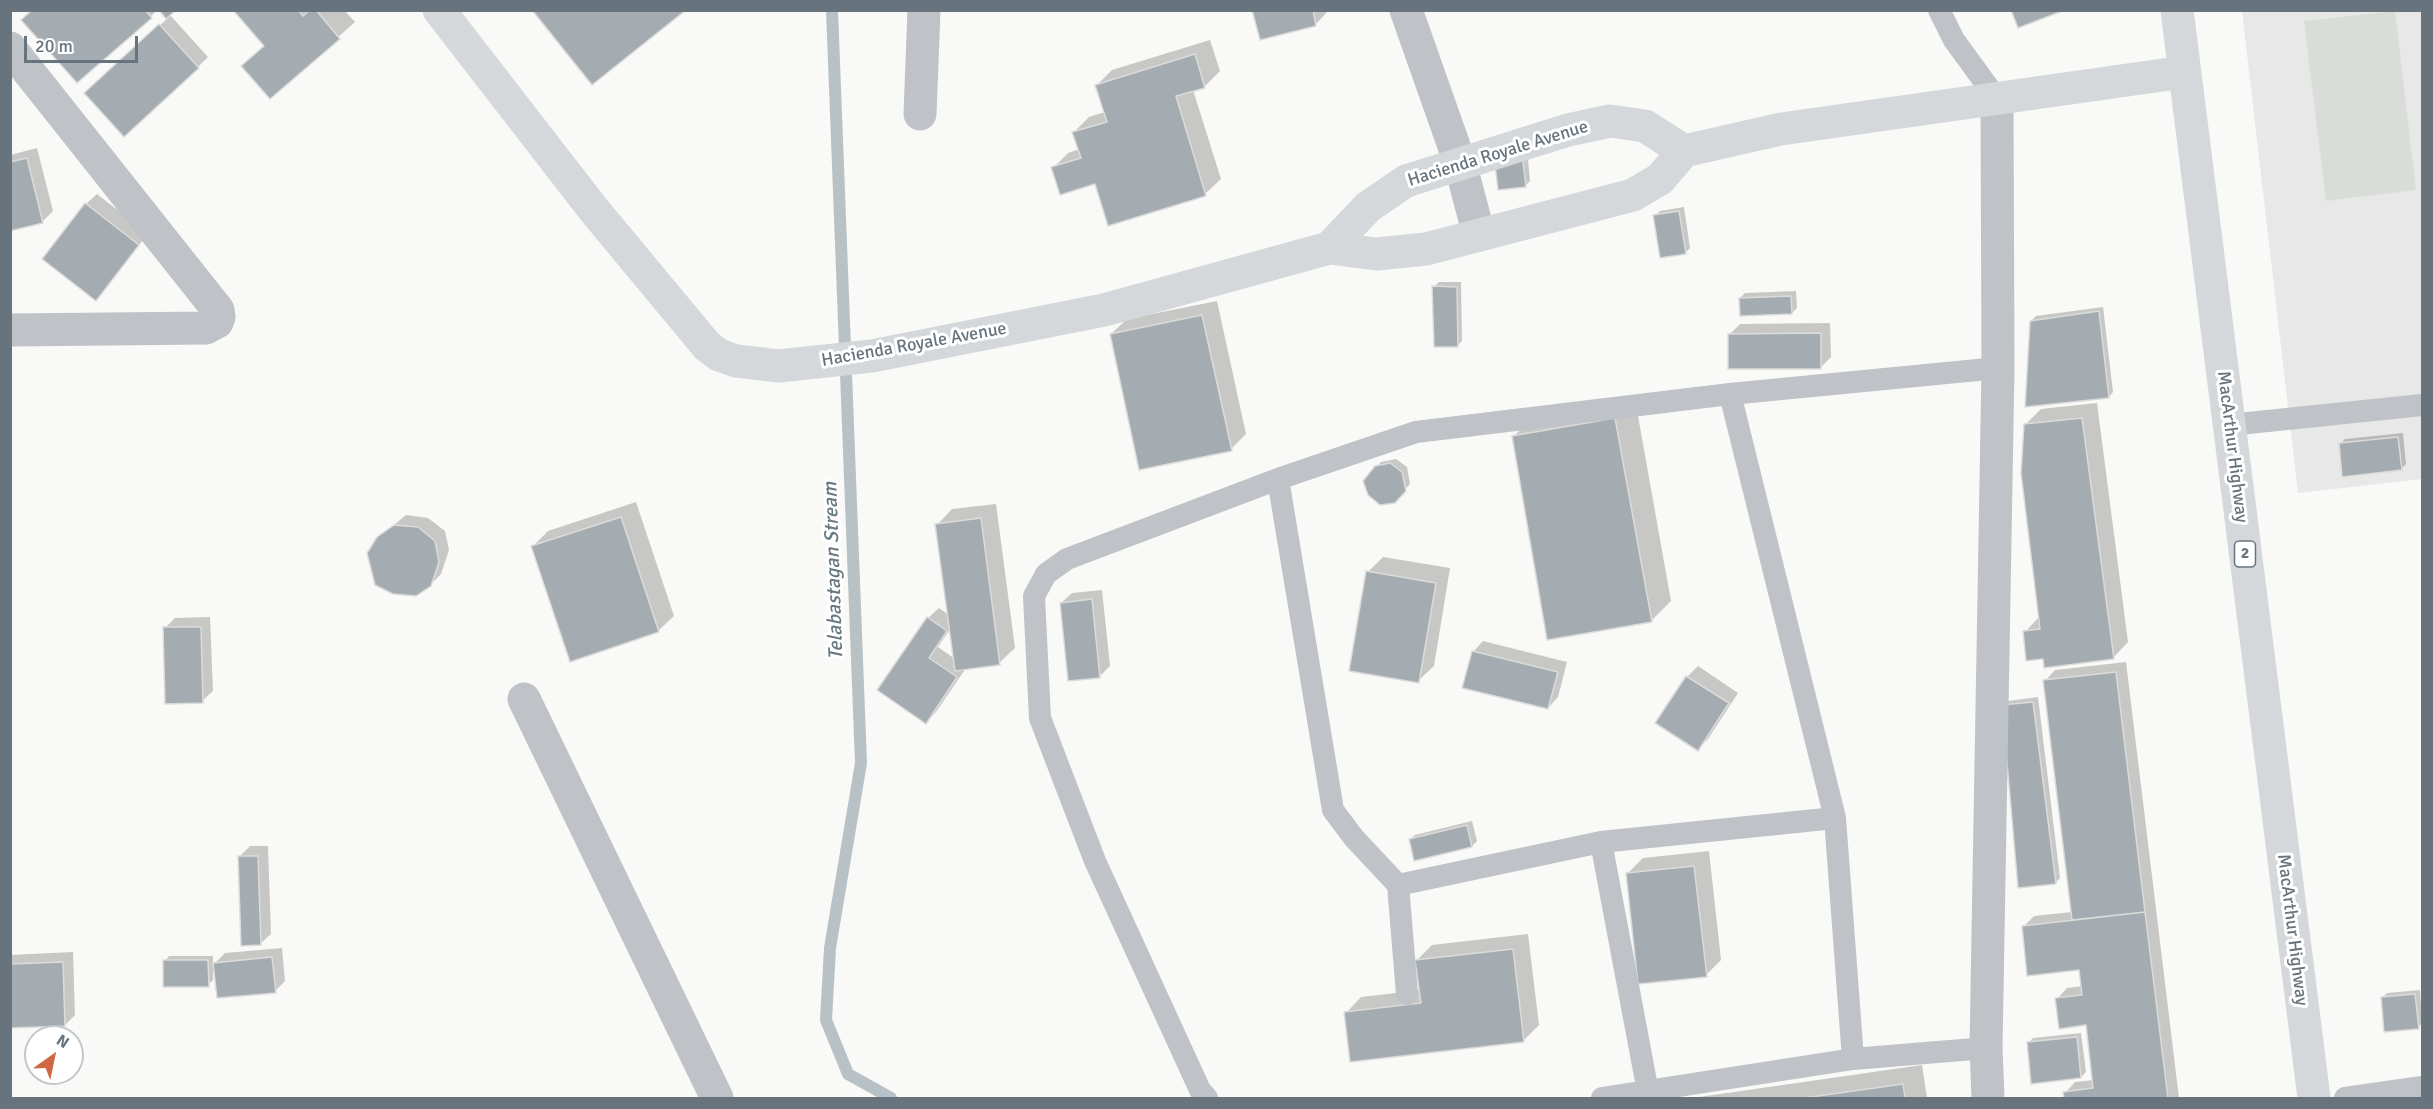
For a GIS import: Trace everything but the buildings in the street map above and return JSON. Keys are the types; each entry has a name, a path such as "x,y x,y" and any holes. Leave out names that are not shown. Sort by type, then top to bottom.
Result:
{"main road":[{"name":"Hacienda Royale Avenue","path":"439,10 594,210 707,346 719,355 736,361 779,366 872,356 1104,310 1329,248 1377,254 1426,249 1633,195 1660,179 1684,151 1645,126 1610,121 1568,130 1406,181 1368,207 1329,248"},
{"name":"MacArthur Highway","path":"2176,10 2314,1098"},
{"path":"1684,151 1781,129 2184,72"}],"street":[{"path":"920,114 924,10"},
{"path":"1406,10 1460,163 1479,235"},
{"path":"10,48 218,310 219,317 217,322 206,328 10,330"},
{"path":"1988,1098 1986,1048 1998,368 1997,99"},
{"path":"524,699 717,1098"}],"lane":[{"path":"1939,10 1954,40 1997,99"},
{"path":"1207,1098 1200,1090 1095,861 1040,718 1034,596 1046,574 1067,559 1278,479 1416,432 1730,394 1998,368"},
{"path":"1730,394 1834,818 1853,1059"},
{"path":"2229,425 2422,405"},
{"path":"1278,479 1333,810 1354,838 1398,885 1407,994"},
{"path":"1398,885 1601,842 1834,818"},
{"path":"1601,842 1648,1092"},
{"path":"1602,1098 1853,1059 1986,1048"},
{"path":"2345,1098 2422,1087"}],"shaded area":[{"path":"2242,11 2422,11 2422,479 2298,493"},
{"path":"2395,11 2416,190 2326,201 2304,21"}],"waterway":[{"name":"Telabastagan Stream","path":"832,10 861,763 830,948 826,1020 848,1074 891,1098"}]}
